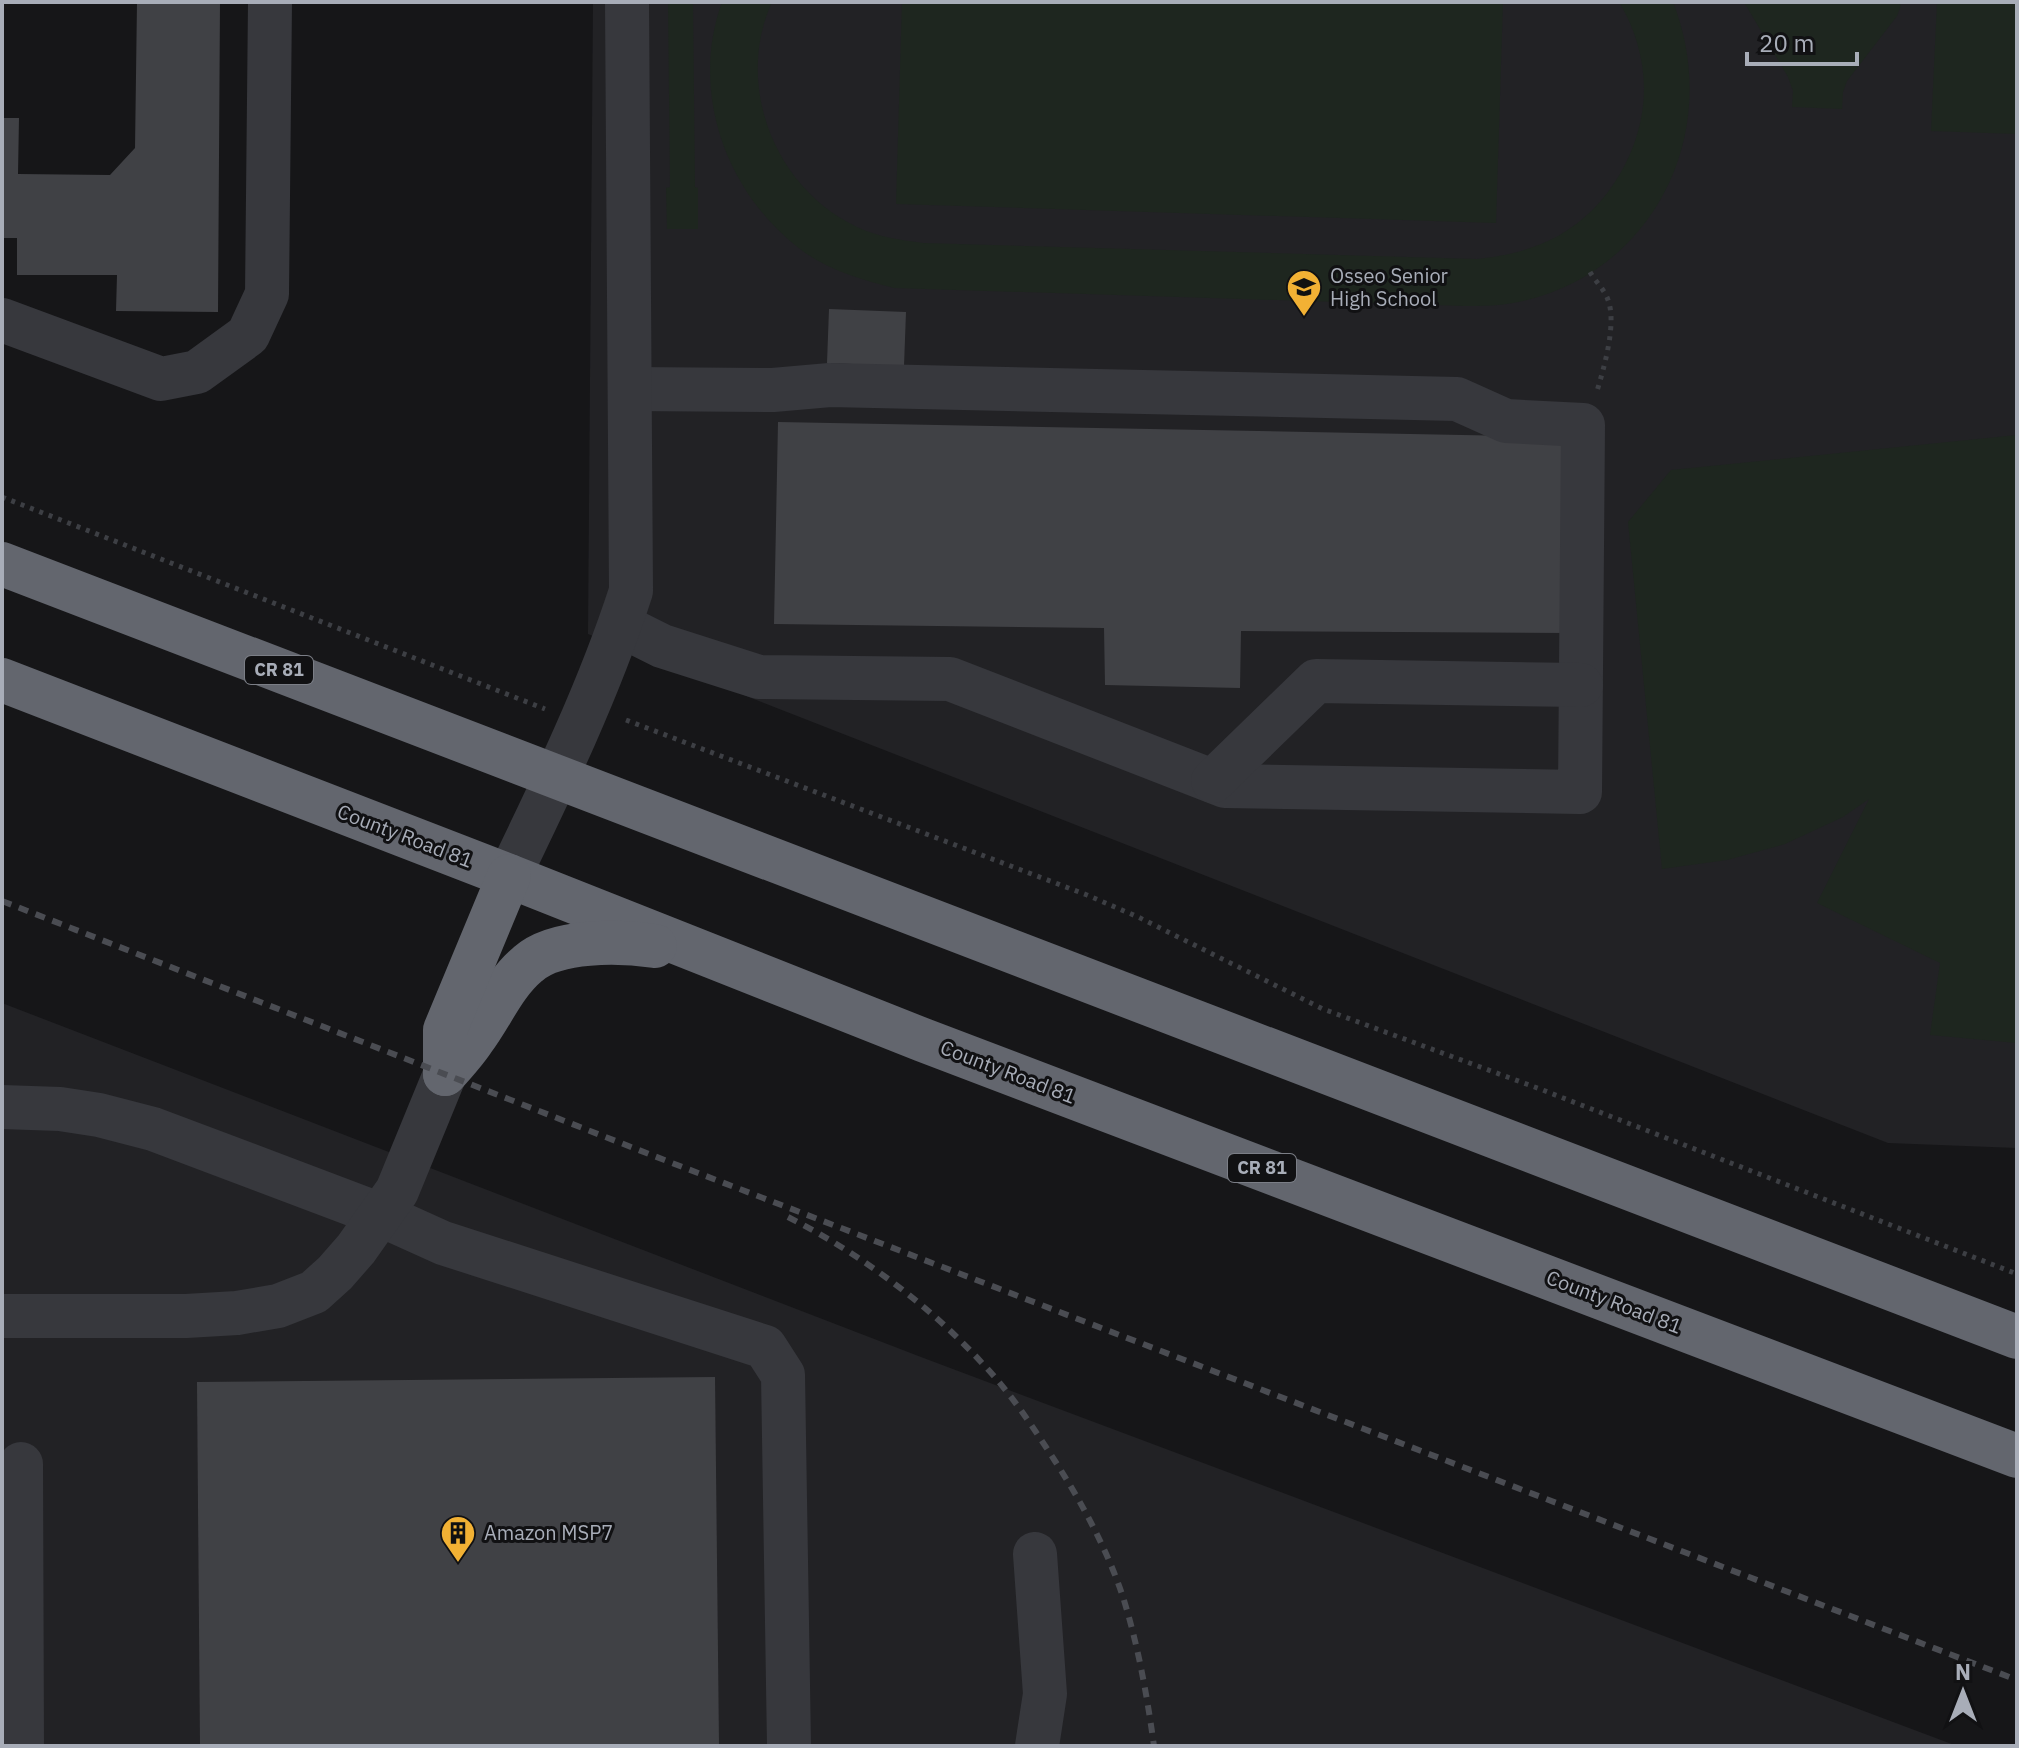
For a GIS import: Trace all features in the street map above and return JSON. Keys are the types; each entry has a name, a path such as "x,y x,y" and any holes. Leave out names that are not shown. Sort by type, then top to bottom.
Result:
{"highway":[{"name":"CR 81","path":"2,564 2017,1337"},
{"name":"County Road 81","path":"2,680 937,1045 2017,1456"},
{"path":"445,1074 445,1030 509,876"},
{"path":"445,1074 473,1040 505,988 529,962 554,951 613,943 701,952"}],"street":[{"path":"2,320 161,379 197,372 248,335 267,294 270,2"},
{"path":"509,876 586,714 631,591 627,2"},
{"path":"620,625 662,646 759,677 950,679 1225,786 1580,792 1583,425 1506,421 1457,399 845,385 773,390 630,389"},
{"path":"1213,781 1316,681 1581,685"},
{"path":"2,1316 237,1313 278,1306 314,1292 335,1273 397,1191 445,1074"},
{"path":"2,1107 60,1109 153,1129 381,1215 443,1243 765,1347 783,1375 789,1746"},
{"path":"21,1464 22,1746"},
{"path":"1035,1554 1045,1694 1037,1746"}],"path":[{"path":"1583,425 1597,392 1606,359 1610,326 1608,300 1590,272"},
{"path":"2,497 540,708 621,718 1087,895 1323,1009 1540,1089 2017,1274"}],"shaded area":[{"name":"Osseo Senior High School","path":"593,2 2017,2 2017,1148 1888,1143 588,634"},
{"path":"668,2 693,2 698,229 667,229 666,188 670,187"},
{"path":"722,2 772,2 761,34 758,67 761,100 770,131 784,161 804,187 828,210 857,227 881,236 923,243 1477,259 1498,256 1538,245 1576,224 1608,192 1630,154 1642,111 1644,78 1638,44 1619,2 1673,2 1687,51 1689,100 1682,148 1665,192 1639,231 1605,263 1562,288 1513,303 1464,306 894,288 836,270 814,259 777,229 754,202 722,140 713,106 710,72 713,37"},
{"path":"902,2 1503,2 1496,223 896,204"},
{"path":"1744,2 1897,2 1901,5 1897,16 1847,81 1842,109 1792,107 1793,91 1788,77"},
{"path":"1937,2 2017,2 2017,134 1931,131"},
{"path":"2017,435 2017,1043 1930,1035 1940,963 1817,903 1869,799 1843,817 1785,844 1727,860 1662,869 1628,522 1671,470"},
{"path":"2,1003 921,1357 1957,1746 2,1746"}],"building":[{"path":"137,2 220,2 218,312 116,311 117,275 17,275 17,238 2,238 2,118 19,118 18,174 110,175 135,148"},
{"path":"829,309 906,312 904,366 827,363"},
{"path":"778,422 1570,437 1568,633 1241,631 1240,688 1105,685 1104,628 774,624"},
{"name":"Amazon MSP7","path":"715,1377 719,1746 200,1746 197,1382"}],"railway":[{"path":"2,901 672,1163 2017,1680"},
{"path":"788,1217 866,1263 916,1300 982,1363 1030,1423 1084,1510 1117,1579 1138,1652 1154,1746"}],"place":[{"name":"Osseo Senior High School","path":"1304,318"},
{"name":"Amazon MSP7","path":"458,1564"}]}
